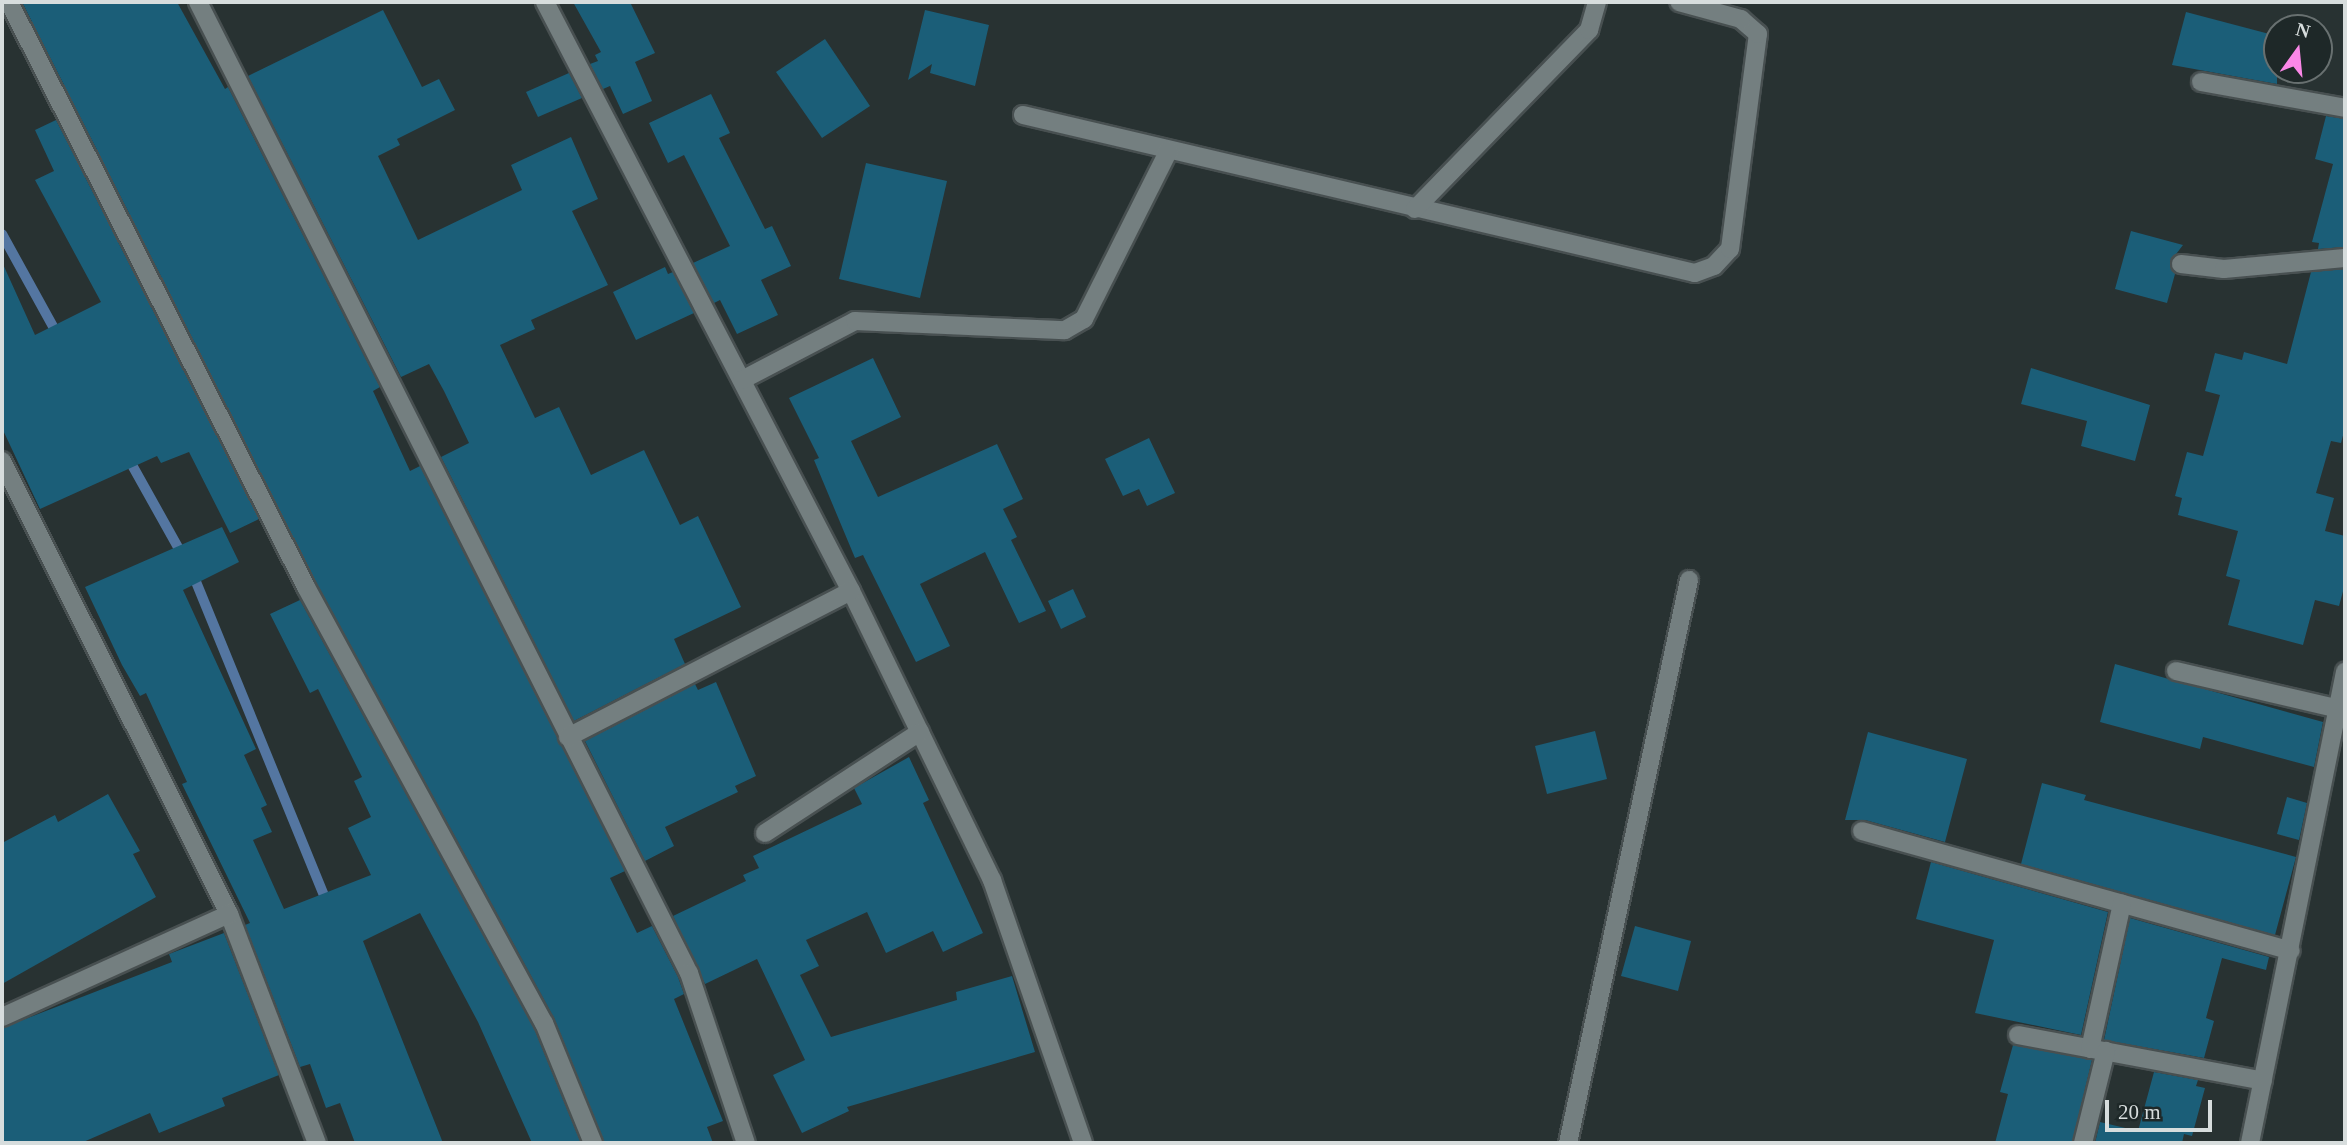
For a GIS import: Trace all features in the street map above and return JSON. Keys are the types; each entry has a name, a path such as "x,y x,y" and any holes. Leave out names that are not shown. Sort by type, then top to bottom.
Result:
{"street":[{"path":"9,2 306,587 544,1023 593,1143"},
{"path":"198,2 689,973 746,1143"},
{"path":"545,2 851,591 992,880 1083,1143"},
{"path":"1415,209 1589,30 1597,2"},
{"path":"1023,116 1695,273 1714,265 1730,249 1758,34 1741,19 1679,2"},
{"path":"2201,82 2345,108"},
{"path":"742,380 855,321 1065,330 1084,319 1169,150"},
{"path":"2181,264 2224,269 2345,258"},
{"path":"2,461 7,484 229,914 317,1143"},
{"path":"1568,1143 1689,580"},
{"path":"568,737 851,591"},
{"path":"2176,671 2339,709"},
{"path":"2250,1143 2291,951 2345,671"},
{"path":"765,833 920,732"},
{"path":"1862,831 2291,951"},
{"path":"2082,1143 2122,903"},
{"path":"2,1017 229,914"},
{"path":"2018,1035 2263,1081"}],"building":[{"path":"22,2 177,2 225,89 228,87 380,387 373,391 410,471 420,466 625,871 610,878 637,933 652,926 678,977 684,994 674,999 723,1121 707,1127 713,1143 604,1143 554,1018 316,582"},
{"path":"573,2 630,2 655,53 635,62 652,101 623,114 610,86 603,89 590,64 598,61 595,55 601,52"},
{"path":"383,10 422,87 439,79 455,110 397,139 400,145 378,156 418,240 522,190 511,165 571,137 598,199 572,211 608,285 531,320 535,329 500,345 535,418 559,407 591,475 644,450 680,525 698,516 741,607 674,639 685,664 574,721 441,457 469,443 444,391 429,364 401,377 248,76"},
{"path":"925,10 989,25 975,86 930,73 932,64 908,80"},
{"path":"2186,12 2263,32 2263,81 2172,65"},
{"path":"825,39 870,106 822,138 776,72"},
{"path":"569,73 582,98 538,117 526,92"},
{"path":"711,94 730,133 719,138 765,229 772,226 791,266 761,280 778,315 737,334 720,300 714,303 693,263 730,246 684,155 668,163 649,123"},
{"path":"2326,116 2345,119 2345,247 2318,249 2319,243 2312,242 2333,164 2315,159"},
{"path":"56,120 259,519 230,533 189,452 161,463 157,456 40,509 2,428 2,262 35,335 101,302 35,180 54,171 35,130"},
{"path":"866,163 947,181 920,298 839,279"},
{"path":"2131,231 2183,245 2170,262 2175,274 2167,303 2115,289"},
{"path":"665,267 668,274 673,272 694,313 636,340 613,292"},
{"path":"2345,269 2345,428 2341,443 2331,441 2316,493 2334,498 2325,531 2345,536 2345,584 2339,606 2315,600 2303,645 2228,625 2240,580 2226,576 2238,531 2178,515 2182,498 2175,496 2187,452 2203,456 2220,395 2205,391 2215,353 2242,360 2244,352 2287,364 2311,272"},
{"path":"873,358 901,417 851,441 878,497 997,444 1023,499 1003,509 1017,537 1011,540 1046,611 1019,623 985,552 920,584 950,646 916,662 863,555 855,558 814,460 819,458 789,398"},
{"path":"2031,368 2150,405 2135,461 2081,446 2087,421 2021,404"},
{"path":"1149,438 1175,493 1147,506 1139,489 1123,496 1105,459"},
{"path":"222,527 239,562 183,590 256,749 244,755 267,805 261,808 272,832 253,840 284,909 371,875 348,828 371,817 354,781 362,777 318,689 310,693 270,614 300,600 534,1028 581,1143 532,1143 478,1022 420,913 363,941 443,1143 355,1143 340,1103 326,1108 310,1064 300,1067 245,925 250,923 182,784 187,782 146,693 140,696 122,665 85,587"},
{"path":"1073,589 1086,617 1061,629 1048,601"},
{"path":"2115,664 2323,722 2314,767 2203,737 2200,749 2100,722"},
{"path":"716,682 756,776 735,786 738,792 665,827 674,846 645,861 585,741 695,684 698,690"},
{"path":"1595,731 1607,779 1547,794 1535,746"},
{"path":"1868,732 1967,759 1945,842 1865,820 1845,820"},
{"path":"909,757 929,800 923,803 983,933 943,952 933,931 886,953 867,912 806,940 819,966 800,975 831,1037 957,1000 956,992 1012,976 1035,1052 847,1107 849,1111 802,1133 773,1075 805,1060 757,959 705,984 673,916 746,881 743,875 759,868 753,856 862,804 854,788"},
{"path":"2042,783 2086,795 2084,800 2296,857 2275,935 2021,864"},
{"path":"108,794 140,851 133,854 156,897 2,984 2,843 55,815 58,822"},
{"path":"2287,797 2307,803 2299,840 2277,834"},
{"path":"1931,862 2108,912 2081,1035 1975,1013 1994,940 1916,919"},
{"path":"2130,918 2269,957 2266,970 2222,958 2206,1018 2214,1021 2204,1058 2104,1040"},
{"path":"1635,926 1691,941 1678,991 1621,976"},
{"path":"224,933 279,1075 222,1098 225,1106 159,1133 150,1113 81,1143 2,1143 2,1028 172,962 169,954"},
{"path":"2013,1045 2092,1060 2072,1143 1995,1143 2008,1094 2000,1092"},
{"path":"2154,1072 2198,1080 2196,1086 2205,1088 2192,1136 2184,1134 2182,1143 2095,1143 2100,1122 2138,1131"}],"waterway":[{"path":"2,234 60,339"},
{"path":"127,456 184,558"},
{"path":"192,572 329,907"}]}
